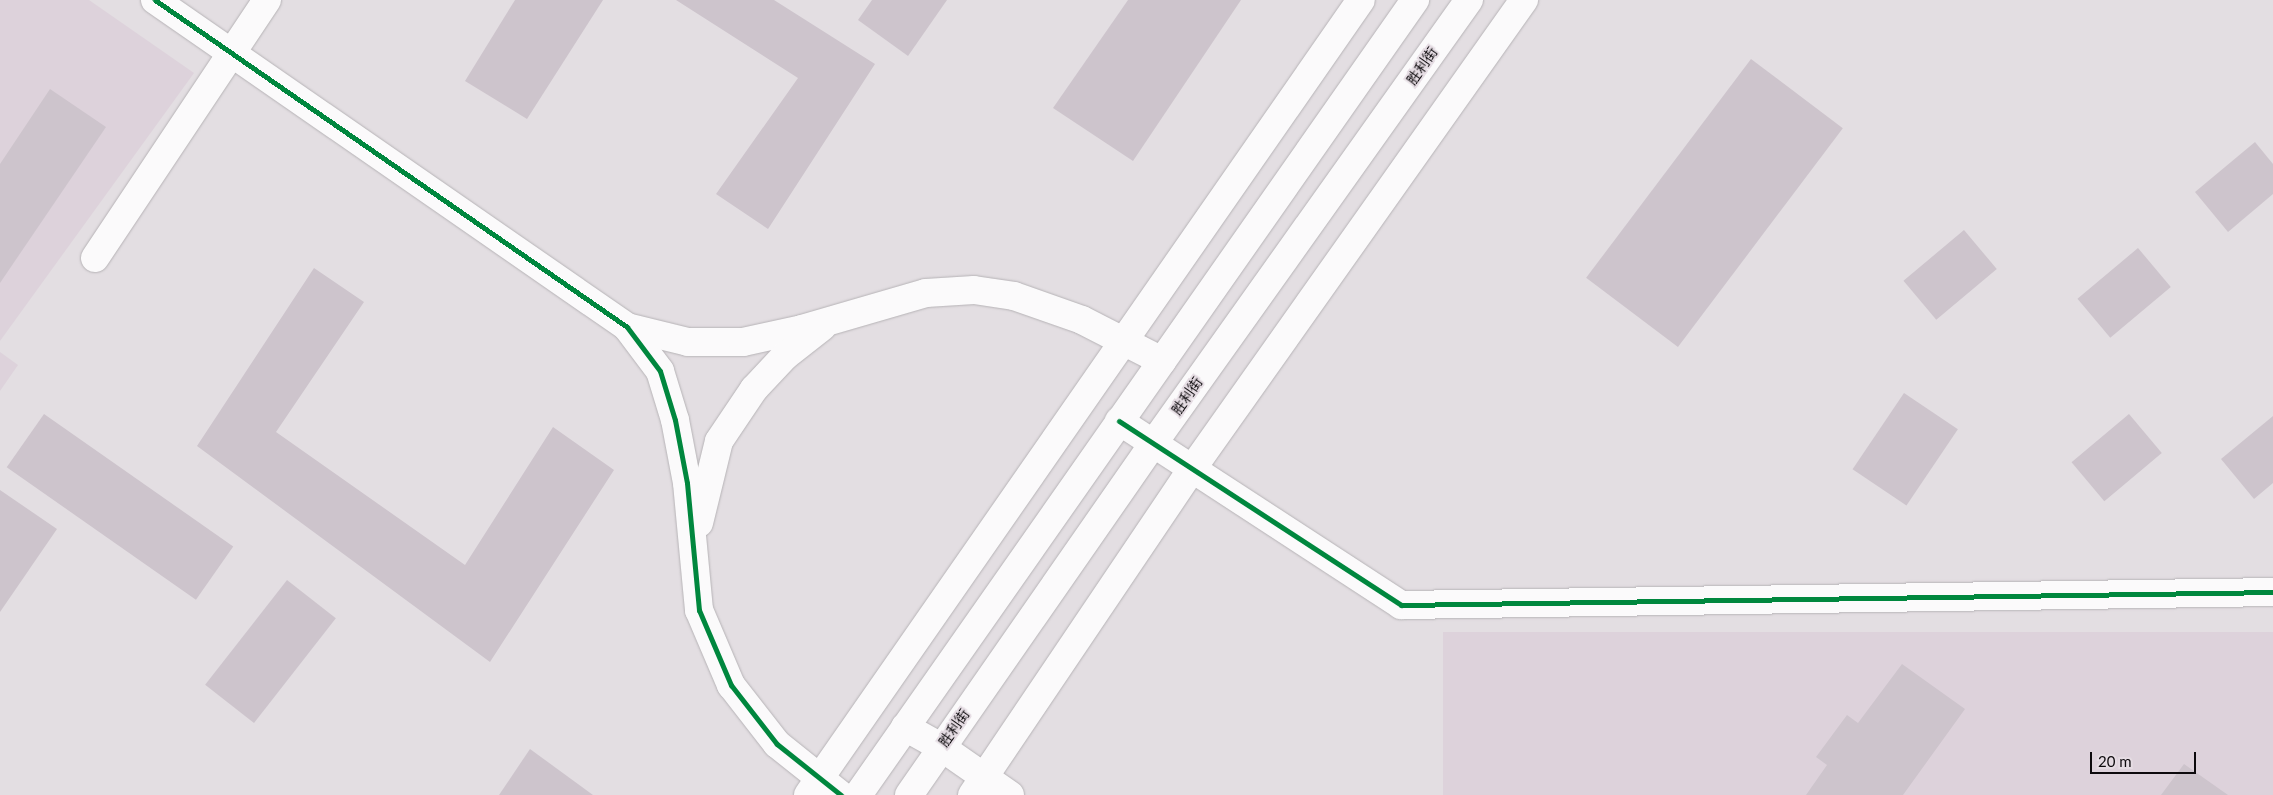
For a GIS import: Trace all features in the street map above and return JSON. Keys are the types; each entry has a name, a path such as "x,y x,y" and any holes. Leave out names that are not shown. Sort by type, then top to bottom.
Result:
{"street":[{"path":"155,0 627,327 660,371 675,420 686,483 699,610 731,685 777,744 814,786 841,795"},
{"path":"95,258 267,0"},
{"path":"814,786 1361,0"},
{"path":"858,795 1415,0"},
{"name":"胜利街","path":"908,795 1153,444 1469,0"},
{"path":"972,795 1192,469 1524,0"},
{"path":"627,327 688,342 743,342 926,294 974,290 1014,296 1082,320 1162,361"},
{"path":"693,558 704,494 719,441 754,389 785,356 834,319"},
{"path":"1119,420 1401,605 2273,592"},
{"path":"905,727 941,747 1010,795"}],"shaded area":[{"path":"0,0 89,0 194,73 0,341"},
{"path":"0,352 18,365 0,391"},
{"path":"1443,632 2273,632 2273,795 1443,795"}],"building":[{"path":"515,0 603,0 527,119 465,81"},
{"path":"676,0 774,0 875,64 768,229 716,194 798,78"},
{"path":"872,0 947,0 908,56 858,20"},
{"path":"1128,0 1241,0 1133,161 1053,108"},
{"path":"1751,59 1843,128 1678,347 1586,278"},
{"path":"50,89 106,127 0,283 0,164"},
{"path":"2255,142 2273,164 2273,194 2228,232 2195,192"},
{"path":"1964,230 1997,269 1936,320 1903,281"},
{"path":"2138,248 2171,287 2110,338 2077,299"},
{"path":"314,268 364,302 276,432 465,565 553,427 614,470 490,662 197,446"},
{"path":"1904,393 1958,429 1906,506 1853,469"},
{"path":"44,414 233,546 196,600 7,467"},
{"path":"2129,414 2162,453 2104,501 2072,462"},
{"path":"2273,416 2273,483 2254,499 2221,459"},
{"path":"0,490 57,529 0,612"},
{"path":"287,580 336,618 254,723 205,685"},
{"path":"1902,664 1965,709 1903,795 1806,795 1827,765 1816,757 1847,715 1858,723"},
{"path":"530,749 593,795 499,795"},
{"path":"2184,764 2228,795 2161,795"}],"cycle path":[{"path":"155,0 627,327 660,371 675,420 687,483 699,610 731,685 777,744 841,795"},
{"path":"1119,421 1401,605 2273,592"}]}
